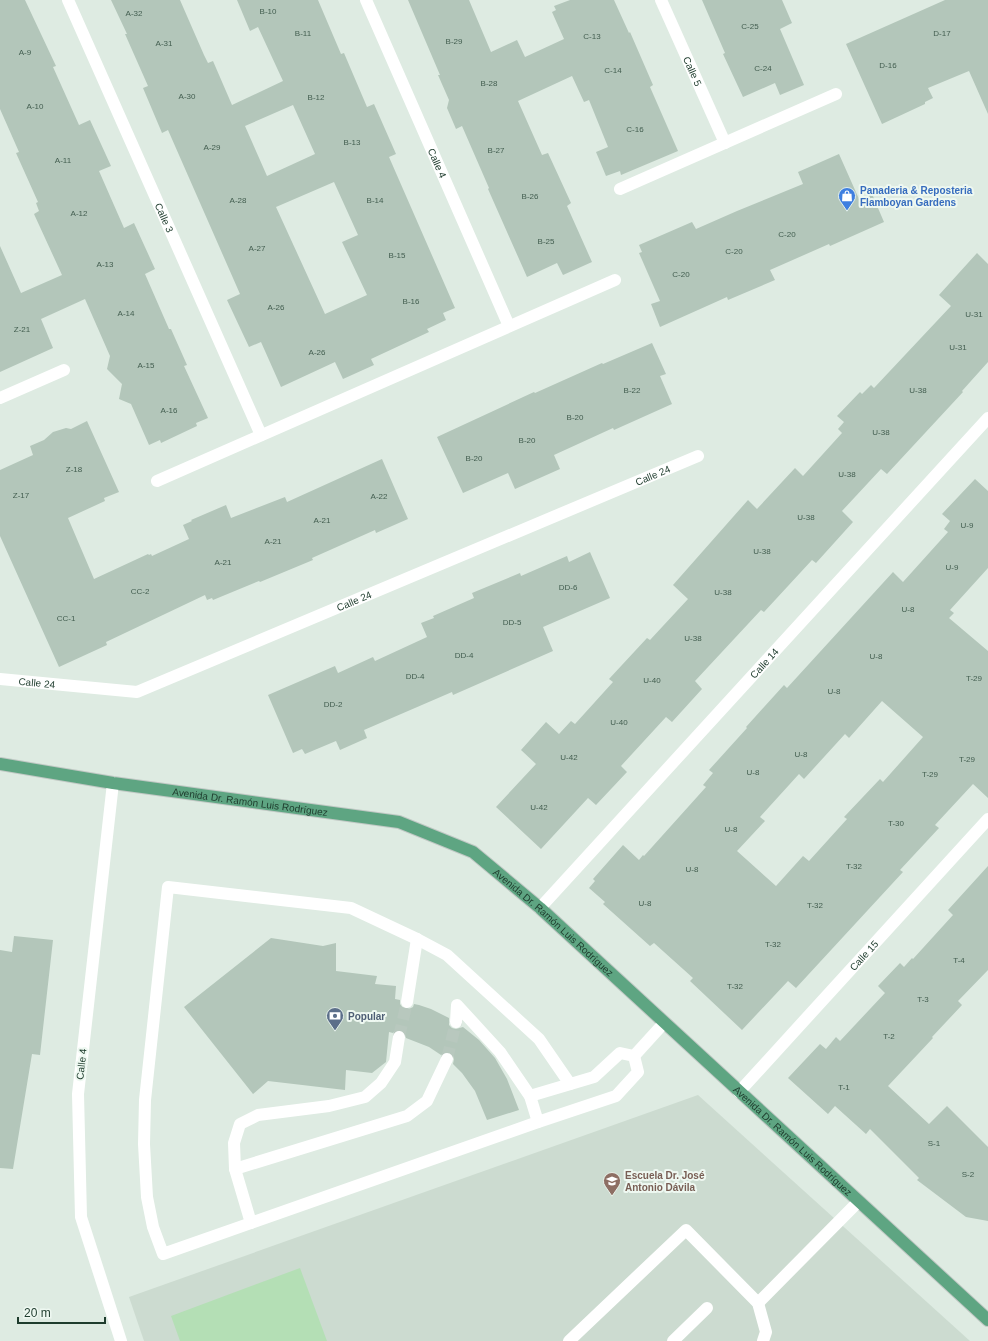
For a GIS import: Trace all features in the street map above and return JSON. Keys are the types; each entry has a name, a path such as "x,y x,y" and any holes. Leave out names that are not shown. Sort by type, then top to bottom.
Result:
{"main road":[{"name":"Avenida Dr. Ramón Luis Rodríguez","path":"0,764 113,783 399,822 473,852 540,908 988,1320"}],"street":[{"name":"Calle 3","path":"68,0 261,435"},
{"name":"Calle 4","path":"366,0 509,326"},
{"name":"Calle 5","path":"661,0 725,143"},
{"path":"620,189 836,94"},
{"path":"157,481 615,280"},
{"path":"0,398 64,370"},
{"name":"Calle 14","path":"540,908 988,418"},
{"name":"Calle 24","path":"0,679 137,692 698,456"},
{"name":"Calle 4","path":"113,783 78,1094 81,1217 121,1341"},
{"name":"Calle 15","path":"739,1092 988,820"},
{"path":"570,1084 538,1039 447,954 417,939 351,908 168,887 145,1100 144,1144 148,1197 153,1227 163,1254 616,1096 638,1072 634,1056"},
{"path":"407,1002 417,939"},
{"path":"456,1022 456,1005 500,1052 530,1096 538,1122"},
{"path":"634,1056 664,1023"},
{"path":"251,1223 235,1168 234,1143 240,1124 258,1115 329,1106 365,1097 381,1083 395,1062 399,1037"},
{"path":"530,1096 594,1077 620,1053 634,1056"},
{"path":"235,1168 407,1116 427,1101 447,1059"},
{"path":"758,1303 858,1202"},
{"path":"569,1341 686,1230 758,1303 766,1332 762,1341"},
{"path":"673,1341 707,1308"}],"shaded area":[{"name":"Escuela Dr. José Antonio Dávila","path":"698,1095 970,1341 144,1341 129,1297"}],"green space":[{"path":"300,1268 327,1341 180,1341 171,1316"}],"building":[{"path":"0,0 25,0 56,66 53,67 79,125 90,120 111,166 99,171 124,228 134,223 155,269 145,274 169,329 171,329 187,365 184,366 208,418 196,423 197,426 161,443 160,440 149,445 131,404 119,399 122,384 107,369 110,356 85,299 41,319 53,348 0,372 0,246 21,293 62,275 34,214 39,211 36,203 38,202 16,153 19,152 0,109"},
{"path":"111,0 180,0 204,55 208,63 213,61 232,105 283,81 258,27 250,31 237,0 318,0 341,54 344,53 367,107 374,104 396,154 389,157 455,308 443,313 446,320 427,329 429,332 371,359 374,365 343,379 335,362 281,387 261,342 249,347 227,300 240,294 168,130 162,133 143,88 148,86 125,34 127,34","holes":["293,105 315,154 267,176 245,126","334,182 358,235 342,242 367,295 325,314 276,207"]},
{"path":"408,0 469,0 491,52 517,40 525,57 564,39 552,12 556,10 554,6 570,0 614,0 653,85 650,87 678,151 621,175 620,171 606,176 596,152 608,147 589,100 584,102 572,76 518,101 542,155 548,153 571,203 567,206 592,262 563,275 557,263 527,277 462,126 456,129 447,108 449,100 438,75 440,75"},
{"path":"702,0 782,0 792,23 780,29 804,85 780,95 775,83 743,97 723,54 725,53"},
{"path":"945,0 988,0 988,114 969,71 928,88 933,98 925,102 925,104 882,124 846,44"},
{"path":"839,154 859,199 872,194 884,222 770,270 775,280 728,300 727,297 660,327 651,304 660,301 639,253 642,252 639,245 692,222 696,229 803,184 798,172"},
{"path":"977,253 988,264 988,362 962,391 963,392 887,474 881,469 842,511 853,522 816,563 812,560 764,612 761,610 695,681 702,689 672,722 666,717 621,766 627,772 596,805 588,798 541,849 496,807 536,764 521,750 546,722 559,734 571,721 575,724 613,682 609,679 647,638 650,640 688,599 673,585 748,500 757,509 795,468 803,476 842,433 838,429 844,422 837,416 860,392 862,394 871,385 874,388 951,306 939,295"},
{"path":"652,343 666,374 660,376 672,404 614,430 613,428 554,455 560,469 515,489 508,473 463,493 437,437 534,392 535,393 602,363 603,364"},
{"path":"87,421 119,492 104,498 105,501 68,518 94,579 148,554 151,554 152,556 189,539 183,525 226,505 231,518 285,497 287,502 382,459 408,519 376,533 375,530 312,558 313,560 213,600 212,598 207,600 205,595 106,642 107,645 59,667 0,536 0,470 33,455 30,446 44,440 53,432 66,428 71,429"},
{"path":"975,479 988,491 988,568 950,610 954,613 949,618 988,651 988,798 973,784 935,825 939,828 900,870 903,872 796,988 788,981 742,1030 690,981 693,978 654,943 650,946 603,904 605,902 589,888 595,881 593,879 623,845 639,860 643,855 644,856 706,787 703,785 713,773 709,770 784,685 787,688 893,572 903,582 948,532 944,529 950,521 942,514","holes":["882,701 923,737 883,782 880,779 844,817 847,819 809,861 803,856 776,886 737,851 765,821 760,817 799,774 804,779 845,734 849,738"]},
{"path":"590,552 610,598 543,627 553,651 453,695 452,692 364,730 367,738 340,750 336,741 305,754 302,749 293,753 268,695 335,666 338,673 373,657 375,661 427,637 421,623 434,618 433,616 474,598 472,593 520,573 521,576 567,556 569,562"},
{"path":"988,866 988,970 958,1001 962,1005 888,1086 929,1124 947,1106 988,1147 988,1221 966,1217 917,1180 919,1178 870,1129 866,1134 835,1106 828,1114 788,1078 820,1044 826,1049 836,1037 840,1041 885,993 878,986 900,963 904,967 912,958 913,959 953,915 948,910"},
{"path":"14,936 53,940 40,1055 32,1054 13,1169 0,1168 0,950 12,952"},
{"name":"Popular","path":"271,938 323,946 336,943 336,971 377,976 375,984 396,986 395,999 400,1000 400,1004 403,1008 409,1009 413,1007 414,1004 419,1005 449,1018 449,1025 452,1028 456,1029 463,1027 479,1040 495,1058 507,1079 519,1110 487,1120 475,1091 462,1073 453,1064 453,1054 447,1052 441,1055 429,1047 406,1038 404,1031 400,1030 396,1030 393,1033 389,1032 386,1062 372,1073 346,1070 345,1090 268,1081 253,1094 184,1007"}],"tunnel":[{"path":"399,1037 407,1002"},
{"path":"447,1059 456,1022"}],"place":[{"name":"Panaderia & Reposteria Flamboyan Gardens","path":"847,211"},
{"name":"Popular","path":"335,1031"},
{"name":"Escuela Dr. José Antonio Dávila","path":"612,1196"}]}
